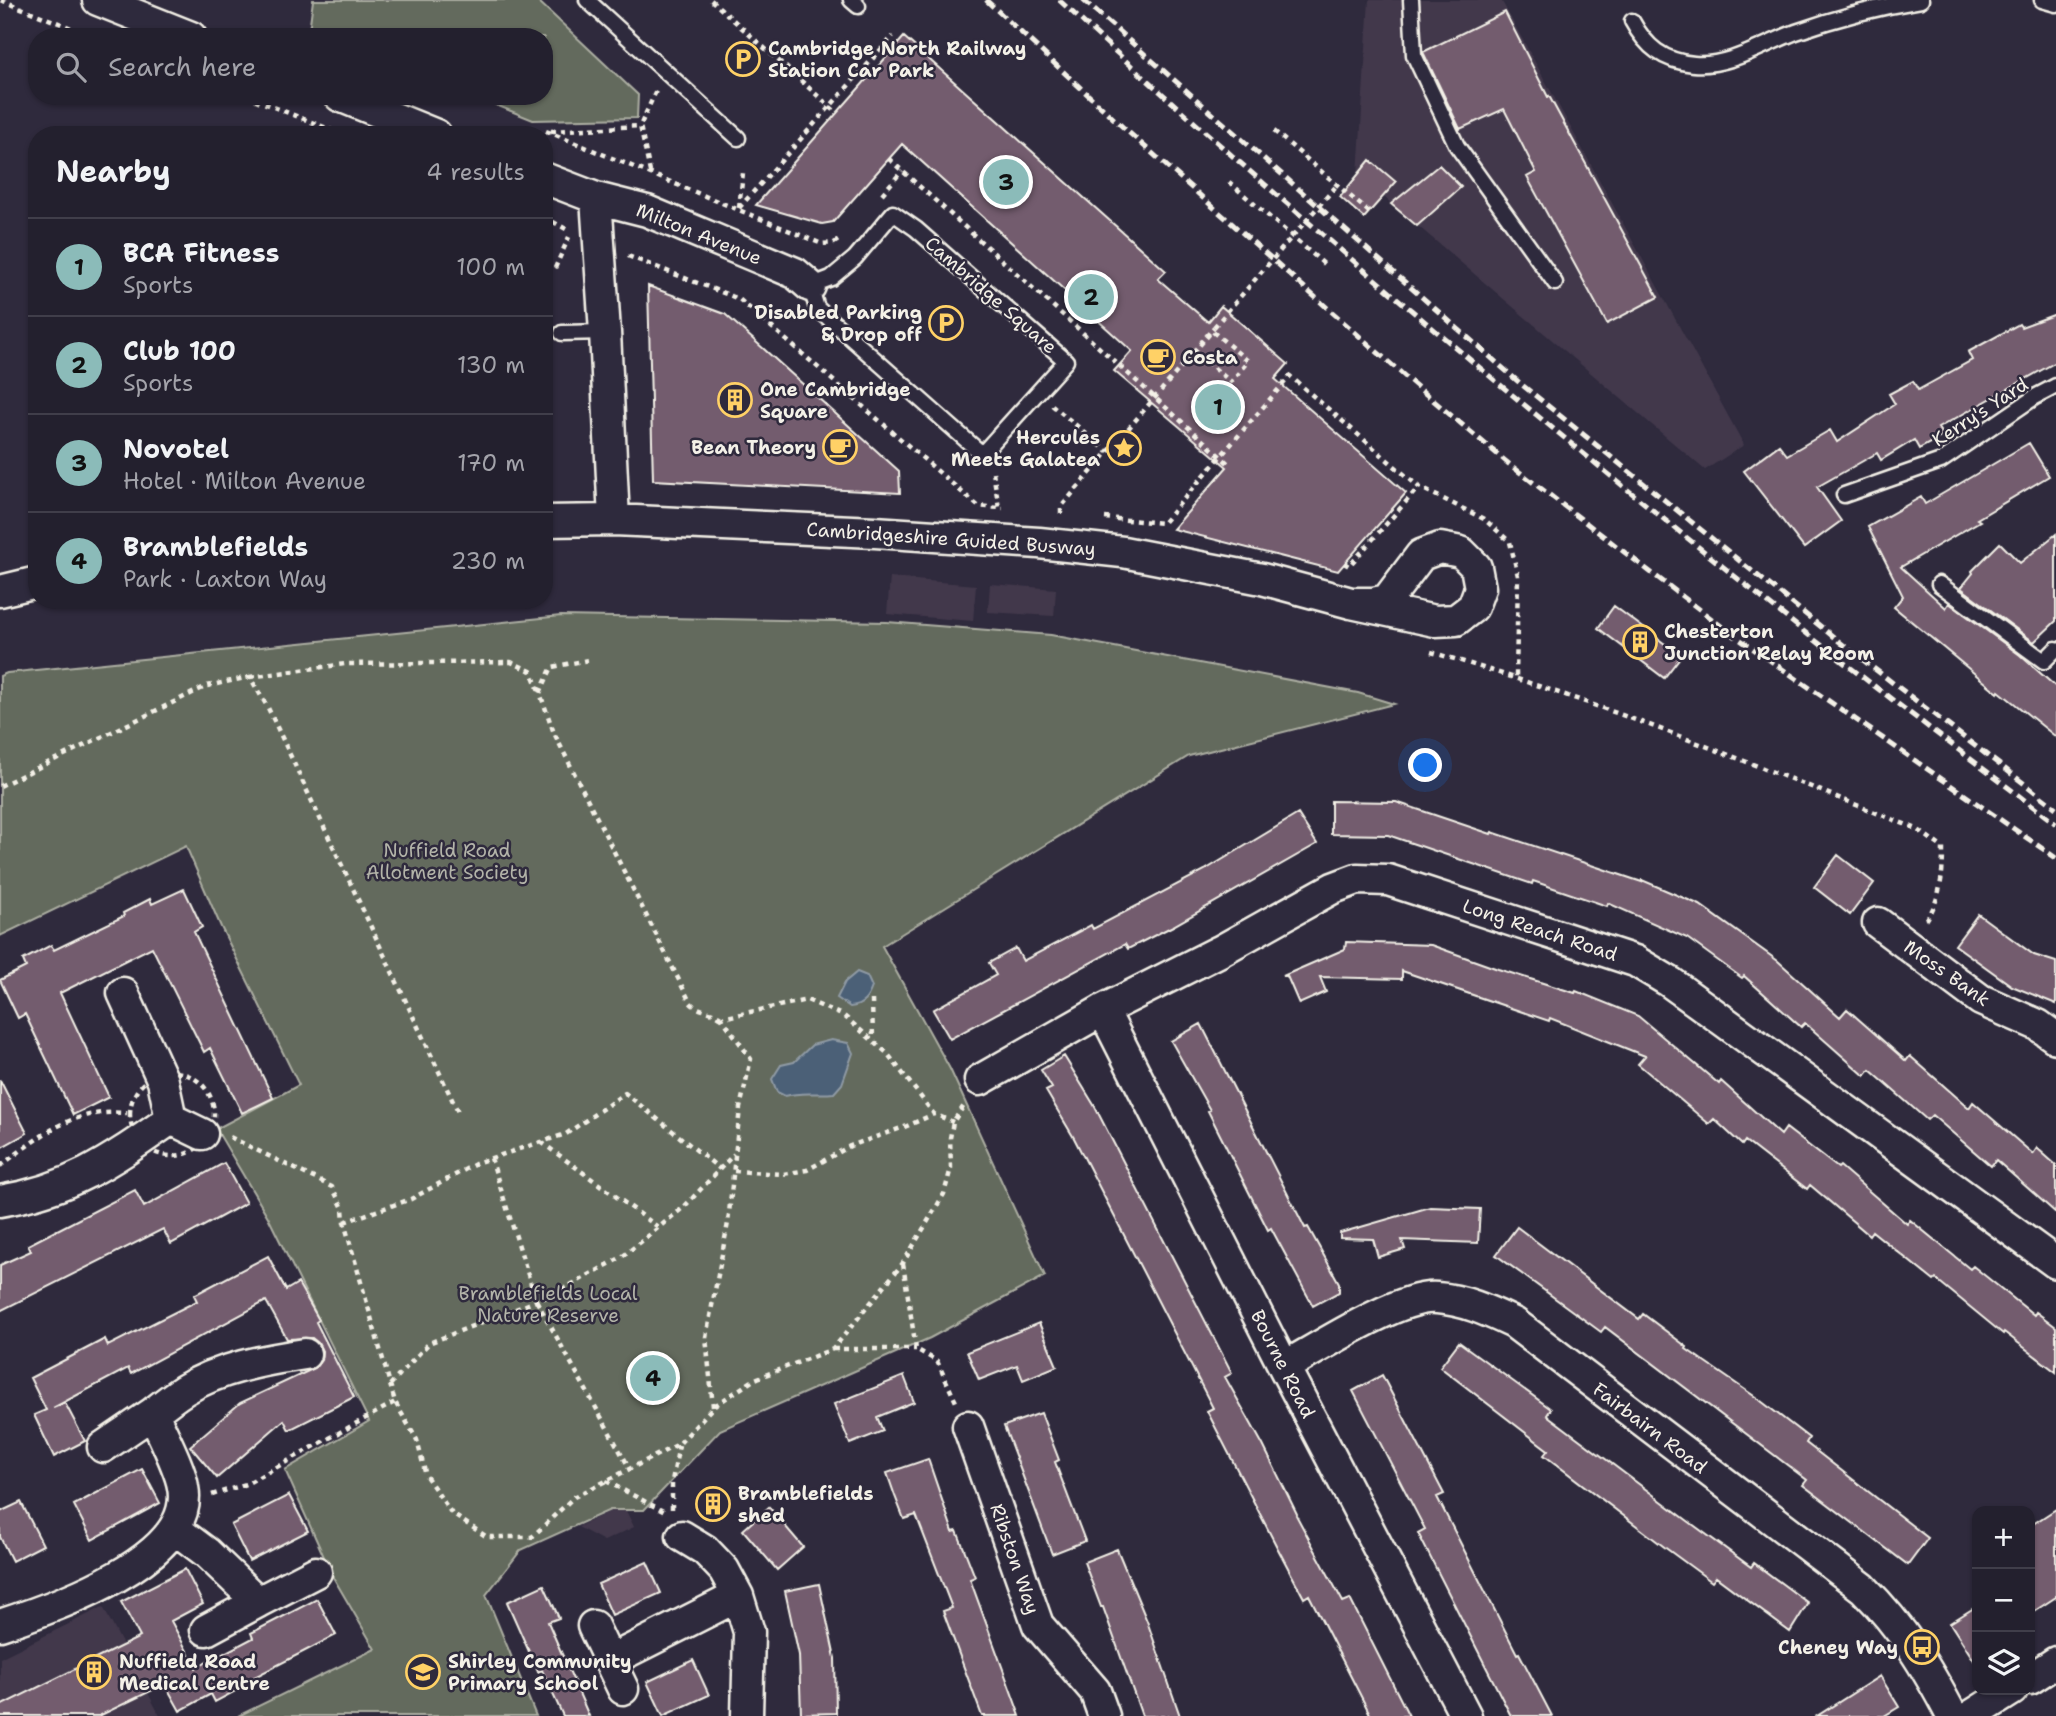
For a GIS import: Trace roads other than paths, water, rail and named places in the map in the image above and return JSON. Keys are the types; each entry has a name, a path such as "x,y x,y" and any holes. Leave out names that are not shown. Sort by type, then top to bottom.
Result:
{"street":[{"path":"98,0 168,28"},
{"path":"362,105 414,126"},
{"name":"Milton Avenue","path":"553,181 596,198 647,211 795,273 810,286"},
{"path":"596,198 614,520"},
{"name":"Cambridgeshire Guided Busway","path":"553,521 614,520 875,532 1039,543 1123,552 1262,579 1352,603 1435,621 1456,620 1473,607 1480,587 1476,567 1461,552 1440,548 1421,555 1387,600 1352,603"},
{"path":"1408,572 1406,593 1417,612 1435,621"},
{"path":"0,591 28,584"},
{"name":"Long Reach Road","path":"981,1080 1103,1010 1220,951 1333,888 1357,879 1388,880 1635,961 1670,982 2056,1264"},
{"name":"Moss Bank","path":"1878,923 1981,1000 2038,1025 2056,1038"},
{"path":"123,993 163,1081 171,1119"},
{"name":"Bourne Road","path":"1103,1010 1284,1367 1466,1716"},
{"path":"171,1119 202,1134"},
{"path":"0,1201 66,1184 104,1166 171,1119"},
{"name":"Fairbairn Road","path":"1284,1367 1400,1303 1434,1297 1475,1305 1514,1323 1863,1588 1890,1615 1925,1664 1952,1716"},
{"path":"103,1447 186,1389 220,1374 271,1359 305,1354"},
{"path":"0,1625 101,1584 144,1561 175,1529 184,1497 183,1486 153,1413"},
{"name":"Ribston Way","path":"968,1426 1038,1625 1095,1691 1104,1716"},
{"path":"175,1529 207,1553 258,1602"},
{"path":"682,1536 705,1550 724,1570 738,1597 749,1632 747,1716"},
{"path":"206,1630 316,1572"},
{"path":"609,1661 738,1597"},
{"path":"593,1626 623,1689"},
{"path":"2035,1676 2056,1662"},
{"path":"1971,1716 2004,1695"}],"lane":[{"path":"587,0 738,138"},
{"path":"1411,0 1414,55 1457,146 1555,283"},
{"path":"1632,21 1642,40 1663,56 1695,64 1723,61 1796,32 1868,9 1920,0"},
{"path":"2042,0 2056,4"},
{"name":"Cambridge Square","path":"893,213 916,229 1066,361 982,454 817,308 810,286 831,278 855,258 893,213"},
{"path":"562,333 605,332"},
{"name":"Kerry's Yard","path":"1844,495 1941,461 2035,397 2056,386"},
{"path":"1939,584 2056,671"},
{"path":"2044,661 2056,649"}],"water":[{"path":"857,972 867,976 872,987 864,1001 850,1007 837,998 845,982"},
{"path":"831,1040 848,1043 853,1053 842,1084 834,1093 785,1096 777,1092 772,1079 781,1065 794,1062 812,1045"}],"railway":[{"path":"986,0 1126,130 1409,380 1509,464 1729,632 2056,858"},
{"path":"1059,0 1312,225 1572,444 1823,647 2056,824"},
{"path":"1083,0 1521,384 1846,647 2056,808"}],"place":[{"name":"Cambridge North Railway Station Car Park","path":"743,59"},
{"name":"Novotel","path":"1006,182"},
{"name":"Club 100","path":"1091,297"},
{"name":"Disabled Parking & Drop off","path":"946,323"},
{"name":"Costa","path":"1158,357"},
{"name":"One Cambridge Square","path":"735,400"},
{"name":"BCA Fitness","path":"1218,407"},
{"name":"Bean Theory","path":"840,447"},
{"name":"Hercules Meets Galatea","path":"1124,448"},
{"name":"Chesterton Junction Relay Room","path":"1640,642"},
{"name":"Bramblefields","path":"653,1378"},
{"name":"Bramblefields shed","path":"713,1504"},
{"name":"Cheney Way","path":"1922,1647"},
{"name":"Nuffield Road Medical Centre","path":"94,1672"},
{"name":"Shirley Community Primary School","path":"423,1672"}],"park label":[{"name":"Nuffield Road Allotment Society","path":"447,861"},
{"name":"Bramblefields Local Nature Reserve","path":"548,1304"}]}
